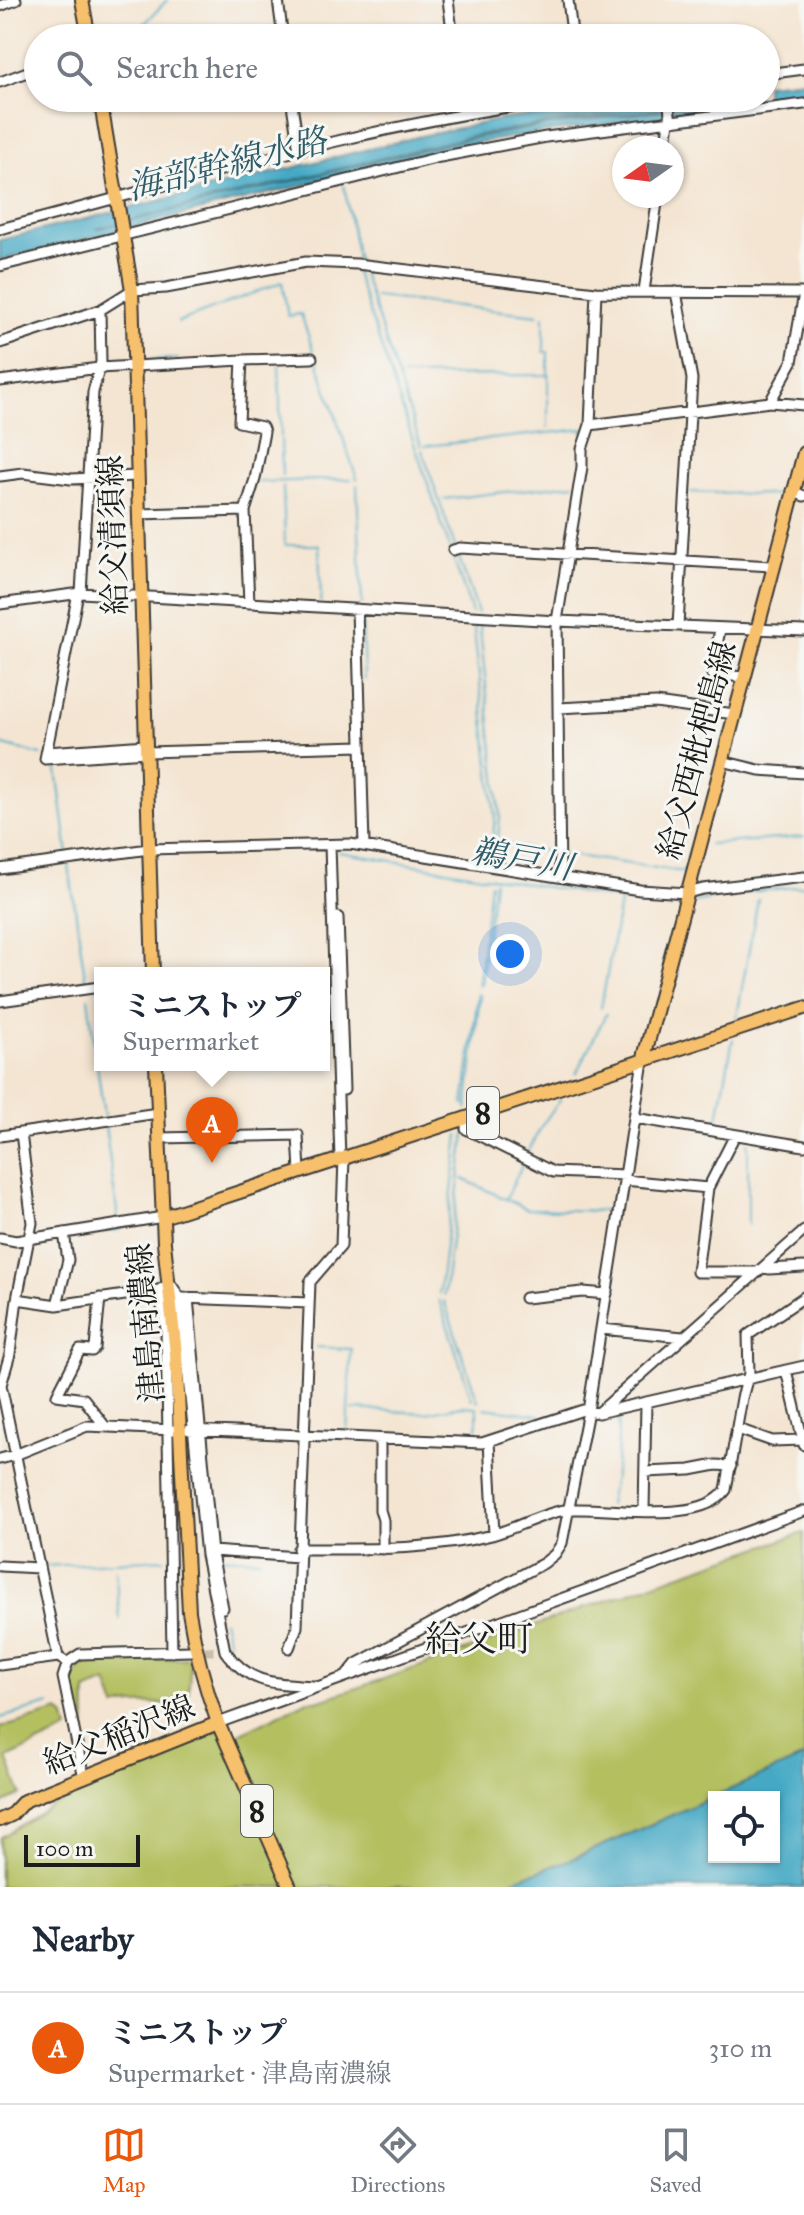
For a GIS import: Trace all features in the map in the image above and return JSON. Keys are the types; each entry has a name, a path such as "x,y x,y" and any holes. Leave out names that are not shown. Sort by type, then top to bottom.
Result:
{"main road":[{"path":"82,0 86,24"},
{"name":"給父清須線","path":"103,112 132,290 153,967"},
{"name":"給父西枇杷島線","path":"643,1061 772,566 798,494 804,453"},
{"name":"津島南濃線","path":"290,1887 218,1723 199,1664 189,1612 177,1368 164,1287 163,1217 804,1008"},
{"path":"156,1071 163,1217"},
{"name":"給父稲沢線","path":"4,1819 24,1801 218,1723"}],"street":[{"path":"0,6 16,0"},
{"path":"278,0 281,24"},
{"path":"448,0 451,24"},
{"path":"568,0 571,24"},
{"path":"780,72 804,69"},
{"path":"0,82 24,73"},
{"path":"780,107 804,104"},
{"path":"293,112 299,150"},
{"path":"0,229 119,203 299,150 478,112"},
{"path":"667,136 669,112"},
{"path":"0,266 440,157 546,137 741,112"},
{"path":"644,291 656,208"},
{"path":"0,343 100,310 132,290 166,288 306,262 596,292 804,293 792,362 770,402"},
{"path":"560,877 557,621 582,467 582,449 590,425 596,292"},
{"path":"676,292 692,379 678,626"},
{"path":"100,310 102,333 93,392 79,593 45,759 146,749 361,746"},
{"path":"0,381 134,365 312,358"},
{"path":"242,360 239,422 262,427 264,432 245,511 249,603"},
{"path":"590,425 770,402 804,405"},
{"path":"0,476 23,473 87,479 137,476"},
{"path":"138,514 245,511"},
{"path":"453,550 772,566"},
{"path":"0,604 79,593 557,621 804,631"},
{"path":"357,609 364,845"},
{"path":"720,629 712,674 743,677"},
{"path":"558,708 656,703 734,714"},
{"path":"722,761 759,770 804,773"},
{"path":"289,1648 297,1627 312,1279 341,1246 343,1158 333,844"},
{"path":"0,869 149,849 333,844 364,845 640,890 687,893 804,877"},
{"path":"0,1001 94,988"},
{"path":"347,1675 356,1664 544,1563 562,1543 593,1412 601,1329 643,1061"},
{"path":"0,1136 158,1113"},
{"path":"467,1118 466,1129 553,1172 625,1177 708,1188"},
{"path":"635,1118 804,1146"},
{"path":"21,1133 32,1223 10,1354 1,1385 39,1568 63,1660 63,1677 84,1778"},
{"path":"159,1138 298,1135 300,1172"},
{"path":"735,1135 708,1188 697,1272 804,1267"},
{"path":"0,1238 16,1241 163,1217"},
{"path":"593,1412 804,1231"},
{"path":"57,1305 68,1260 64,1233"},
{"path":"17,1299 57,1305 164,1287 184,1298 309,1303"},
{"path":"164,1287 170,1430 172,1652"},
{"path":"525,1298 583,1292 607,1294"},
{"path":"210,1553 414,1548 494,1534 570,1509 689,1510 721,1497 726,1490 749,1373 748,1335 804,1297"},
{"path":"100,1298 95,1348 92,1351 80,1350 57,1395 84,1399 104,1425"},
{"path":"184,1298 194,1430 220,1651 250,1676 264,1682 315,1686"},
{"path":"601,1329 683,1337"},
{"path":"194,1430 482,1443 593,1412 804,1366"},
{"path":"738,1429 772,1441 803,1443 786,1370"},
{"path":"644,1511 646,1402"},
{"path":"0,1459 87,1426 170,1430"},
{"path":"380,1439 383,1549"},
{"path":"489,1441 494,1534"},
{"path":"645,1472 731,1466"},
{"path":"218,1723 804,1511"},
{"path":"210,1553 223,1608"},
{"path":"0,1566 39,1568"},
{"path":"0,1665 63,1660 80,1654 191,1651"}],"green space":[{"path":"804,1533 804,1757 726,1791 708,1791 708,1799 576,1857 496,1887 0,1887 0,1838 53,1805 222,1727 229,1739 308,1700 320,1700 381,1680"},
{"path":"191,1658 188,1699 116,1707 107,1682 86,1691 85,1746 69,1682 85,1663"},
{"path":"59,1711 65,1717 68,1730 7,1758 21,1795 0,1805 0,1728"}],"water":[{"path":"804,80 804,91 780,94 780,83"},
{"path":"804,92 804,98 780,101 780,95"},
{"path":"557,112 638,112 467,137 96,229 467,139 651,112 697,112 469,144 0,260 0,240 429,134"},
{"path":"804,1757 804,1887 496,1887 577,1857 708,1799 708,1863 780,1863 780,1791 727,1791"}],"waterway":[{"path":"144,24 167,0"},
{"path":"344,186 358,261"},
{"path":"361,268 421,446"},
{"path":"355,270 472,613"},
{"path":"178,322 282,282 288,316 301,314 314,353"},
{"path":"375,297 539,315"},
{"path":"544,316 544,352 548,352 548,427"},
{"path":"143,360 178,359"},
{"path":"106,363 125,360"},
{"path":"317,361 357,479"},
{"path":"279,365 282,476"},
{"path":"402,376 549,375"},
{"path":"425,446 584,429 583,432"},
{"path":"422,450 455,547"},
{"path":"259,482 351,479"},
{"path":"444,499 574,484"},
{"path":"357,485 362,604"},
{"path":"283,487 285,545 319,545 321,602"},
{"path":"690,492 781,495"},
{"path":"798,498 804,501"},
{"path":"457,552 478,613"},
{"path":"362,614 364,679"},
{"path":"473,621 495,816 491,858"},
{"path":"479,621 500,816 496,861"},
{"path":"0,744 41,755"},
{"path":"366,756 369,840"},
{"path":"56,762 68,855"},
{"path":"709,844 804,837"},
{"path":"502,844 556,853"},
{"path":"562,854 684,872 691,846"},
{"name":"鵜戸川","path":"339,852 671,908"},
{"path":"69,866 86,984"},
{"path":"481,985 494,882"},
{"path":"478,987 490,883"},
{"name":"鵜戸川","path":"695,902 732,894 804,886"},
{"path":"736,1022 758,899"},
{"path":"601,1008 620,903"},
{"path":"464,1105 478,994"},
{"path":"467,1109 480,996"},
{"path":"88,998 94,1042"},
{"path":"576,1074 606,1014"},
{"path":"716,1128 733,1039"},
{"path":"98,1071 104,1116"},
{"path":"527,1154 560,1100"},
{"path":"105,1126 118,1219"},
{"path":"444,1295 465,1134"},
{"path":"439,1294 459,1135"},
{"path":"748,1142 748,1225"},
{"path":"507,1197 523,1163"},
{"path":"463,1179 527,1209 610,1211 613,1196 617,1194"},
{"path":"86,1234 120,1230"},
{"path":"439,1300 472,1399"},
{"path":"444,1301 478,1401"},
{"path":"316,1347 351,1349 347,1433"},
{"path":"789,1365 804,1361"},
{"path":"353,1409 426,1413 461,1406 477,1407 479,1439"},
{"path":"484,1408 540,1415 540,1421"},
{"path":"609,1505 617,1460 619,1413"},
{"path":"218,1561 218,1557 260,1559"},
{"path":"46,1566 164,1559"},
{"path":"115,1570 120,1619"},
{"path":"223,1620 229,1643"},
{"path":"0,1718 50,1704"}],"tunnel":[{"path":"191,1651 215,1651"}],"place":[{"name":"ミニストップ","path":"212,1163"}],"district":[{"name":"給父町","path":"479,1639"}],"water label":[{"name":"海部幹線水路","path":"227,164"}]}
